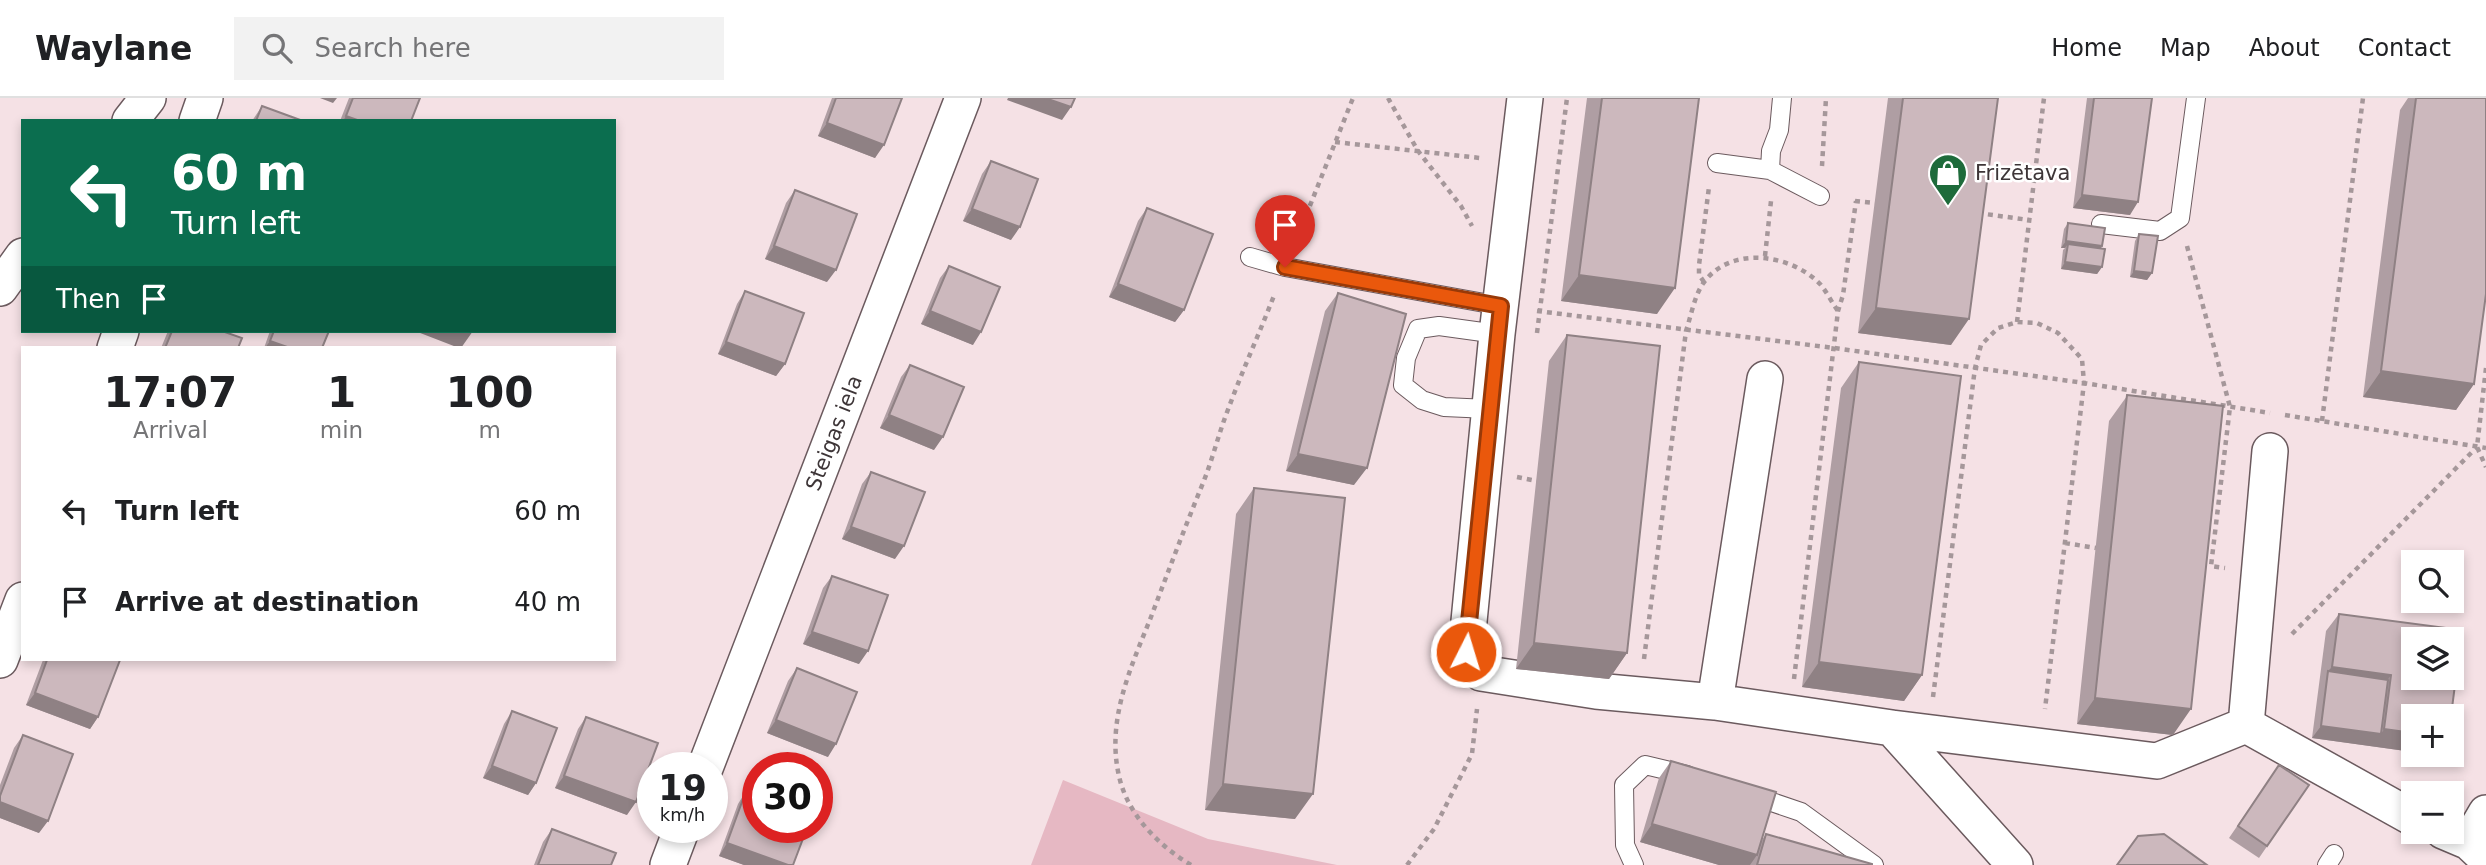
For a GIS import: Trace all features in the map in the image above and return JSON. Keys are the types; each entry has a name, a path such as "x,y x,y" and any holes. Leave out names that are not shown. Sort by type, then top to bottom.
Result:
{"street":[{"path":"132,119 149,98"},
{"path":"198,119 205,98"},
{"name":"Steigas iela","path":"711,752 963,98"},
{"path":"1525,98 1504,268 1466,652 1481,673 1583,689 1715,702 1928,733 2157,761 2246,725"},
{"path":"0,288 21,259"},
{"path":"1715,702 1765,379"},
{"path":"2246,725 2270,451"},
{"path":"0,660 21,605"},
{"path":"2246,725 2401,811"},
{"path":"1892,728 2015,865"},
{"path":"667,865 676,843"}],"lane":[{"path":"1770,170 1771,151 1779,130 1783,98"},
{"path":"2101,224 2160,231 2180,218 2196,98"},
{"path":"1717,163 1770,170 1820,196"},
{"path":"1250,257 1499,320"},
{"path":"1489,409 1444,407 1422,400 1404,385 1406,358 1419,329 1499,320"},
{"path":"1634,865 1625,845 1624,785 1646,765 1704,779"},
{"path":"1740,792 1801,812 1874,865"}],"path":[{"path":"1191,865 1153,836 1134,810 1119,779 1116,726 1126,677 1205,478 1229,407 1353,98"},
{"path":"1388,98 1418,151 1461,206 1488,254 1504,268"},
{"path":"1536,339 1567,98"},
{"path":"1820,196 1826,98"},
{"path":"2017,322 2044,98"},
{"path":"2322,421 2362,98"},
{"path":"1335,142 1517,163"},
{"path":"1704,282 1699,275 1699,265 1712,165 1717,163"},
{"path":"1765,256 1771,212 1770,170"},
{"path":"1823,718 1794,683 1838,311 1843,295 1856,201"},
{"path":"1968,212 2029,220"},
{"path":"2180,218 2230,407 2211,566 2260,573"},
{"path":"1639,695 1686,331 1698,292 1704,282 1720,267 1745,258 1765,256 1791,265 1820,284 1838,311"},
{"path":"1499,320 1540,312 1834,348 2084,383 2486,448"},
{"path":"1928,733 1975,368 1981,345 1998,328 2017,322 2037,323 2058,333 2082,359 2084,383 2040,747"},
{"path":"2486,368 2477,447 2486,467"},
{"path":"2291,635 2477,447"},
{"path":"1519,463 1517,477 1536,481"},
{"path":"2065,543 2096,548"},
{"path":"1407,865 1434,829 1472,754 1481,673"}],"shaded area":[{"path":"1063,780 1208,839 1337,865 1031,865"}],"building":[{"path":"353,98 420,98 412,119 354,119 346,116"},
{"path":"836,98 902,98 884,145 827,123"},
{"path":"1045,98 1075,98 1071,107"},
{"path":"1602,98 1699,98 1675,288 1579,275"},
{"path":"1903,98 1998,98 1969,319 1876,308"},
{"path":"2094,98 2152,98 2138,202 2082,195"},
{"path":"2416,98 2486,98 2486,294 2474,384 2381,371"},
{"path":"262,106 298,119 257,119"},
{"path":"991,161 1038,179 1020,227 972,209"},
{"path":"795,190 857,214 836,270 774,246"},
{"path":"1147,208 1213,234 1184,310 1118,284"},
{"path":"2068,223 2105,228 2102,246 2066,241"},
{"path":"2139,234 2158,236 2152,273 2134,271"},
{"path":"2068,244 2105,249 2102,267 2065,262"},
{"path":"949,266 1000,287 981,332 930,311"},
{"path":"745,291 804,313 785,364 726,342"},
{"path":"1338,293 1406,314 1367,468 1298,454"},
{"path":"171,333 228,333 242,338 239,346 166,346"},
{"path":"273,333 328,333 323,346 284,346 270,341"},
{"path":"1567,335 1660,346 1627,653 1534,643"},
{"path":"1859,362 1961,376 1922,675 1819,662"},
{"path":"910,365 964,387 943,437 889,415"},
{"path":"2127,395 2223,406 2191,709 2095,698"},
{"path":"871,472 925,492 904,546 851,527"},
{"path":"1254,488 1345,498 1313,794 1223,784"},
{"path":"832,576 888,595 868,651 812,632"},
{"path":"2339,614 2439,627 2401,627 2401,690 2454,690 2453,704 2401,704 2401,731 2384,729 2391,675 2332,667"},
{"path":"47,661 120,661 98,717 35,693"},
{"path":"797,668 857,692 836,744 776,720"},
{"path":"2328,671 2388,680 2381,734 2321,726"},
{"path":"512,711 557,728 536,783 492,766"},
{"path":"586,717 658,743 655,752 637,752 636,802 564,776"},
{"path":"23,735 73,754 48,821 0,802"},
{"path":"1671,761 1776,792 1757,855 1652,824"},
{"path":"2279,765 2309,785 2267,846 2238,826"},
{"path":"742,802 742,843 801,843 793,865 788,865 727,843"},
{"path":"552,829 616,853 611,865 538,865"},
{"path":"1766,834 1872,864 1872,865 1757,865"},
{"path":"2164,834 2207,865 2117,865 2138,836"}],"place":[{"name":"Frizētava","path":"1948,207"}],"route":[{"path":"1285,267 1501,306 1466,652"}]}
